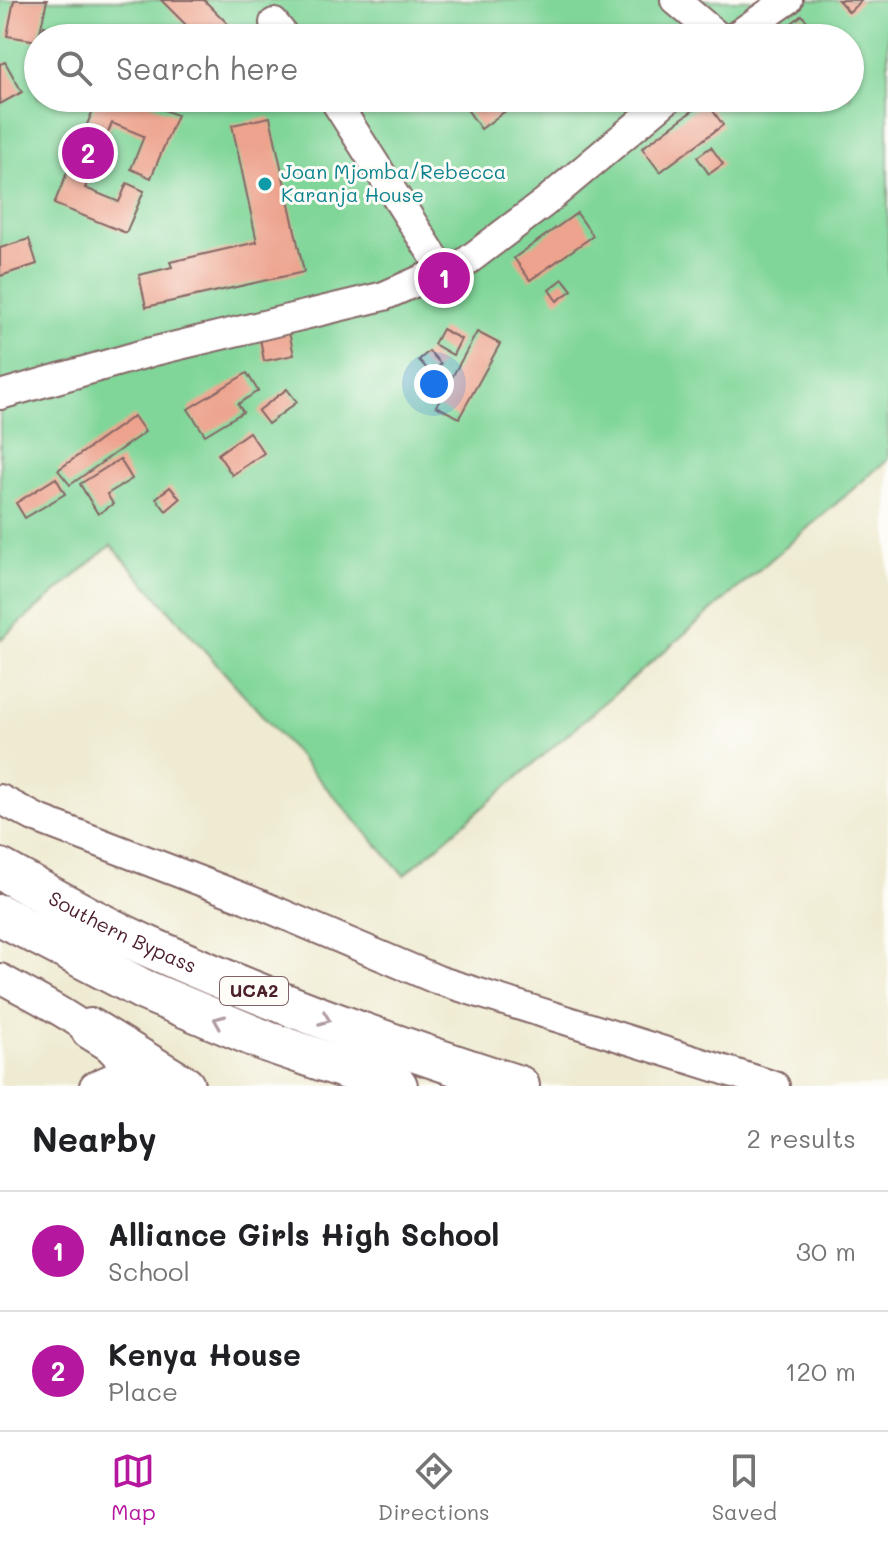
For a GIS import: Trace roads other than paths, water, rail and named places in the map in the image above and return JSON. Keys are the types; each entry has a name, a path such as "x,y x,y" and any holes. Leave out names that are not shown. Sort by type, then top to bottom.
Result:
{"highway":[{"name":"Southern Bypass","path":"0,869 153,949 252,991 386,1043 519,1086"},
{"name":"Southern Bypass","path":"0,915 144,990 268,1042 397,1086"},
{"path":"91,1029 184,1086"}],"street":[{"path":"675,0 703,24"},
{"path":"753,24 788,0"},
{"path":"342,112 441,271 450,274 544,203 652,112"},
{"path":"0,395 151,352 384,296 441,271"},
{"path":"0,799 36,818 247,899 438,980 775,1086"},
{"path":"0,978 91,1029 134,1078 94,1086"}],"place":[{"name":"Kenya House","path":"88,153"},
{"name":"Joan Mjomba/Rebecca Karanja House","path":"265,184"},
{"name":"Alliance Girls High School","path":"444,278"}]}
